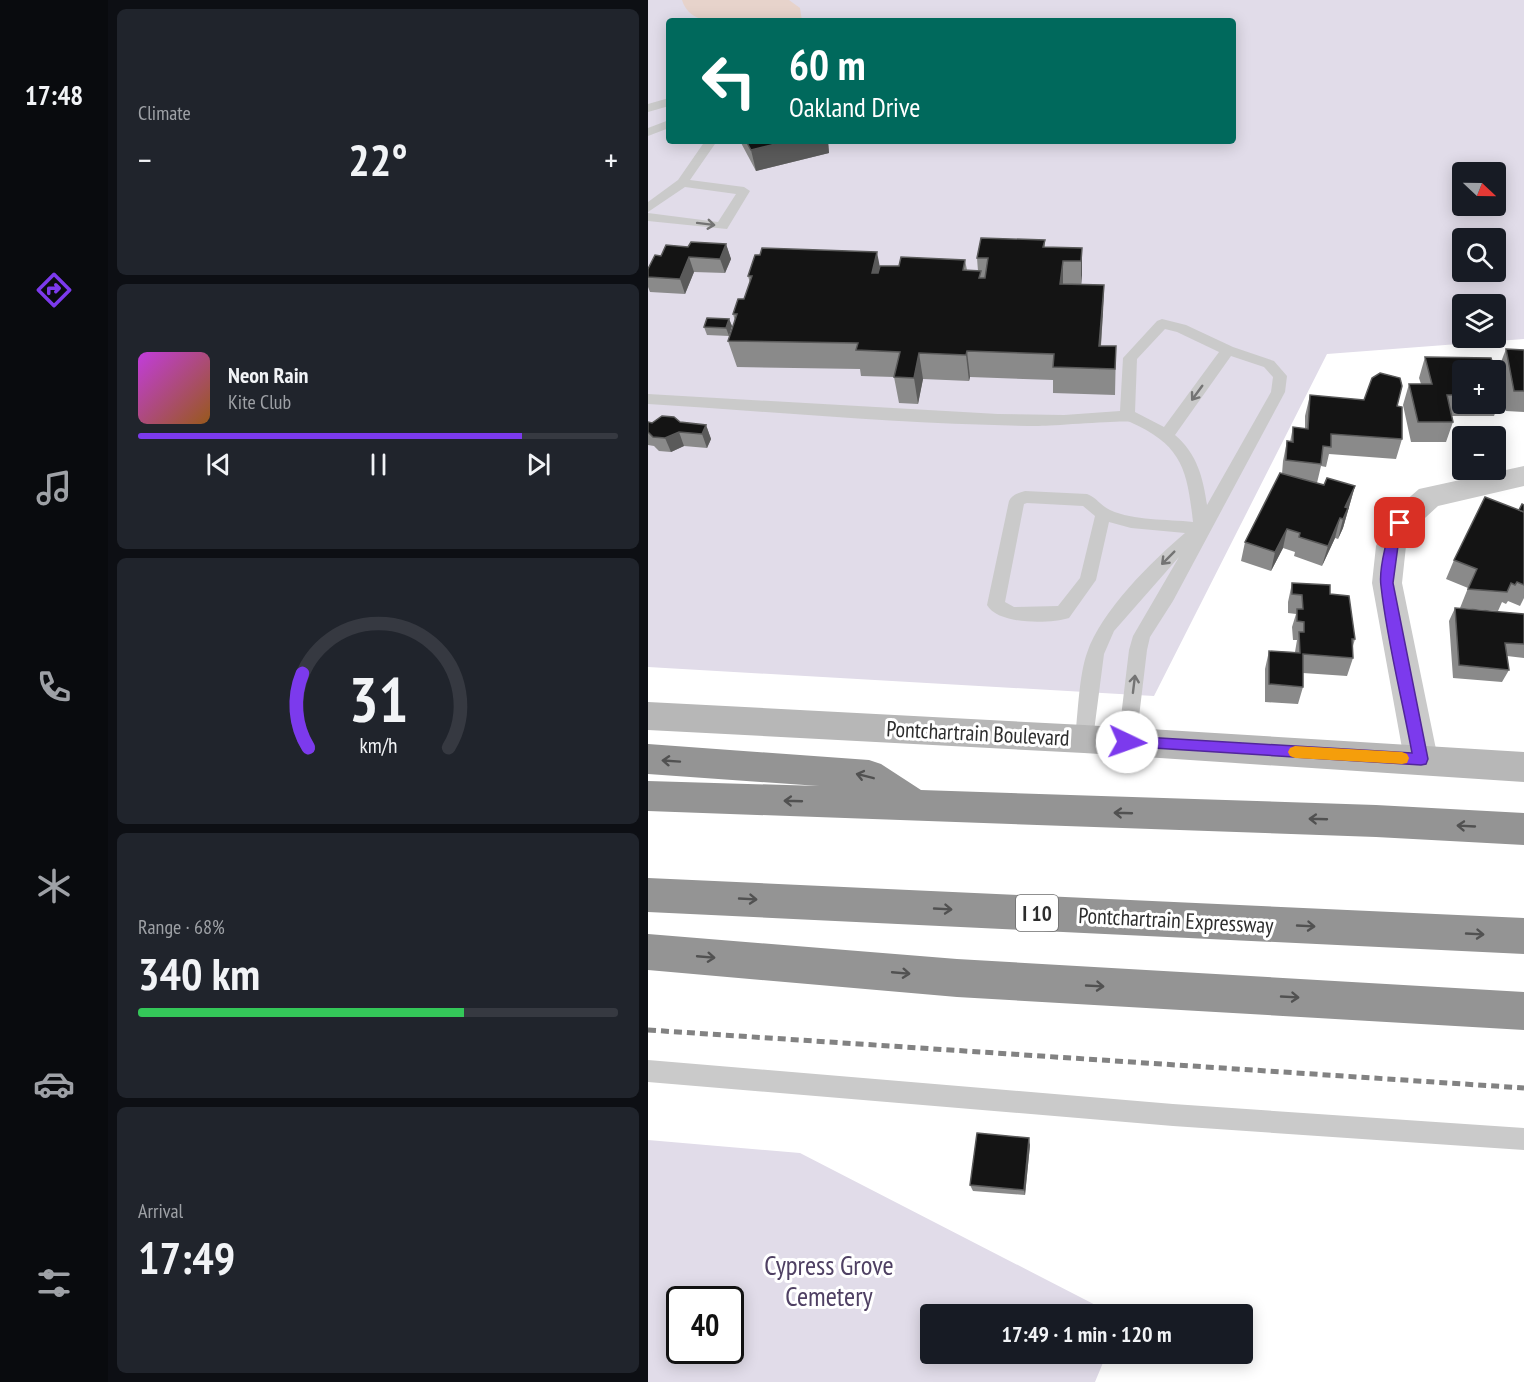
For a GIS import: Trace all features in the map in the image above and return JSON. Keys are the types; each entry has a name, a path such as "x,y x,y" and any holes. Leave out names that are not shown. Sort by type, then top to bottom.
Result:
{"highway":[{"path":"648,759 869,775 915,805"},
{"path":"648,796 1524,829"},
{"name":"Pontchartrain Expressway","path":"648,894 1524,936"},
{"path":"648,952 957,978 1524,1011"}],"street":[{"path":"1421,759 1386,583 1391,546 1400,523 1429,498 1524,476"},
{"name":"Pontchartrain Boulevard","path":"648,716 1084,739 1524,767"}],"lane":[{"path":"648,108 666,103"},
{"path":"648,132 666,125"},
{"path":"648,208 682,183 709,144"},
{"path":"648,217 722,226 744,191 682,183"},
{"path":"1127,742 1138,650 1144,632 1167,596 1278,392 1280,376 1269,364 1228,350 1181,328 1162,324 1130,358 1127,391 1128,415"},
{"path":"1166,436 1228,350"},
{"path":"648,399 856,414 1019,420 1092,421 1128,415 1151,424 1176,442 1190,460 1197,488 1202,529"},
{"path":"1104,514 1088,580 1063,613 1011,614 996,605 1017,501 1024,496 1087,500 1104,514 1131,522 1202,529"},
{"path":"1084,739 1095,654 1107,627 1168,557 1202,529"},
{"path":"1113,620 1144,632"},
{"path":"648,1071 1161,1114 1524,1139"}],"green space":[{"path":"648,0 1524,0 1524,339 1506,340 1506,294 1452,294 1452,344 1327,354 1154,696 648,667"},
{"name":"Cypress Grove Cemetery","path":"648,1140 800,1153 1094,1304 920,1304 920,1364 1102,1364 1095,1382 648,1382"}],"shaded area":[{"path":"682,0 789,0 800,8 802,18 699,18 686,8"}],"building":[{"path":"748,144 776,144 751,150"},
{"path":"981,238 1045,240 1043,247 1082,248 1081,261 1063,261 1060,284 1104,285 1099,346 1116,346 1115,369 1053,367 1054,354 967,351 966,355 919,353 914,378 894,377 900,352 856,350 858,343 728,341 737,314 733,314 738,299 744,299 752,276 748,276 755,255 760,255 762,248 877,252 872,273 878,273 880,266 899,266 901,257 965,260 963,270 981,271 979,278 985,278 988,258 977,258"},
{"path":"691,242 726,244 720,259 689,257 680,279 648,277 648,269 655,255 661,256 666,245 688,247"},
{"path":"707,318 729,319 726,328 704,327"},
{"path":"1506,349 1524,350 1524,391 1514,391"},
{"path":"1425,357 1491,358 1492,360 1452,360 1452,395 1447,395 1453,422 1418,422 1409,384 1432,384"},
{"path":"1380,373 1400,378 1402,386 1397,406 1402,407 1402,439 1331,434 1331,447 1323,446 1321,464 1286,460 1287,441 1293,442 1293,427 1308,429 1310,395 1364,400 1372,378"},
{"path":"662,416 674,417 680,422 706,425 702,434 679,432 665,438 653,437 648,432 648,422 652,423"},
{"path":"1280,473 1324,485 1327,478 1355,486 1345,507 1348,508 1343,519 1340,518 1328,546 1299,537 1300,533 1287,529 1275,552 1245,542"},
{"path":"1485,497 1524,512 1524,585 1517,582 1515,585 1511,583 1507,592 1468,589 1477,569 1454,560"},
{"path":"1522,504 1524,505 1524,512 1519,510"},
{"path":"1292,583 1330,585 1330,594 1349,596 1355,639 1352,639 1353,658 1303,654 1303,687 1269,684 1269,651 1300,653 1299,632 1304,632 1304,622 1297,621 1297,609 1303,609 1302,595 1292,594"},
{"path":"1455,608 1524,614 1524,644 1505,643 1509,670 1459,665"},
{"path":"977,1133 1029,1138 1024,1190 970,1185"}],"railway":[{"path":"648,1030 1524,1088"}],"slow traffic":[{"path":"1295,752 1402,758"}],"route":[{"path":"1127,742 1421,759 1386,583 1391,546 1400,523"}]}
